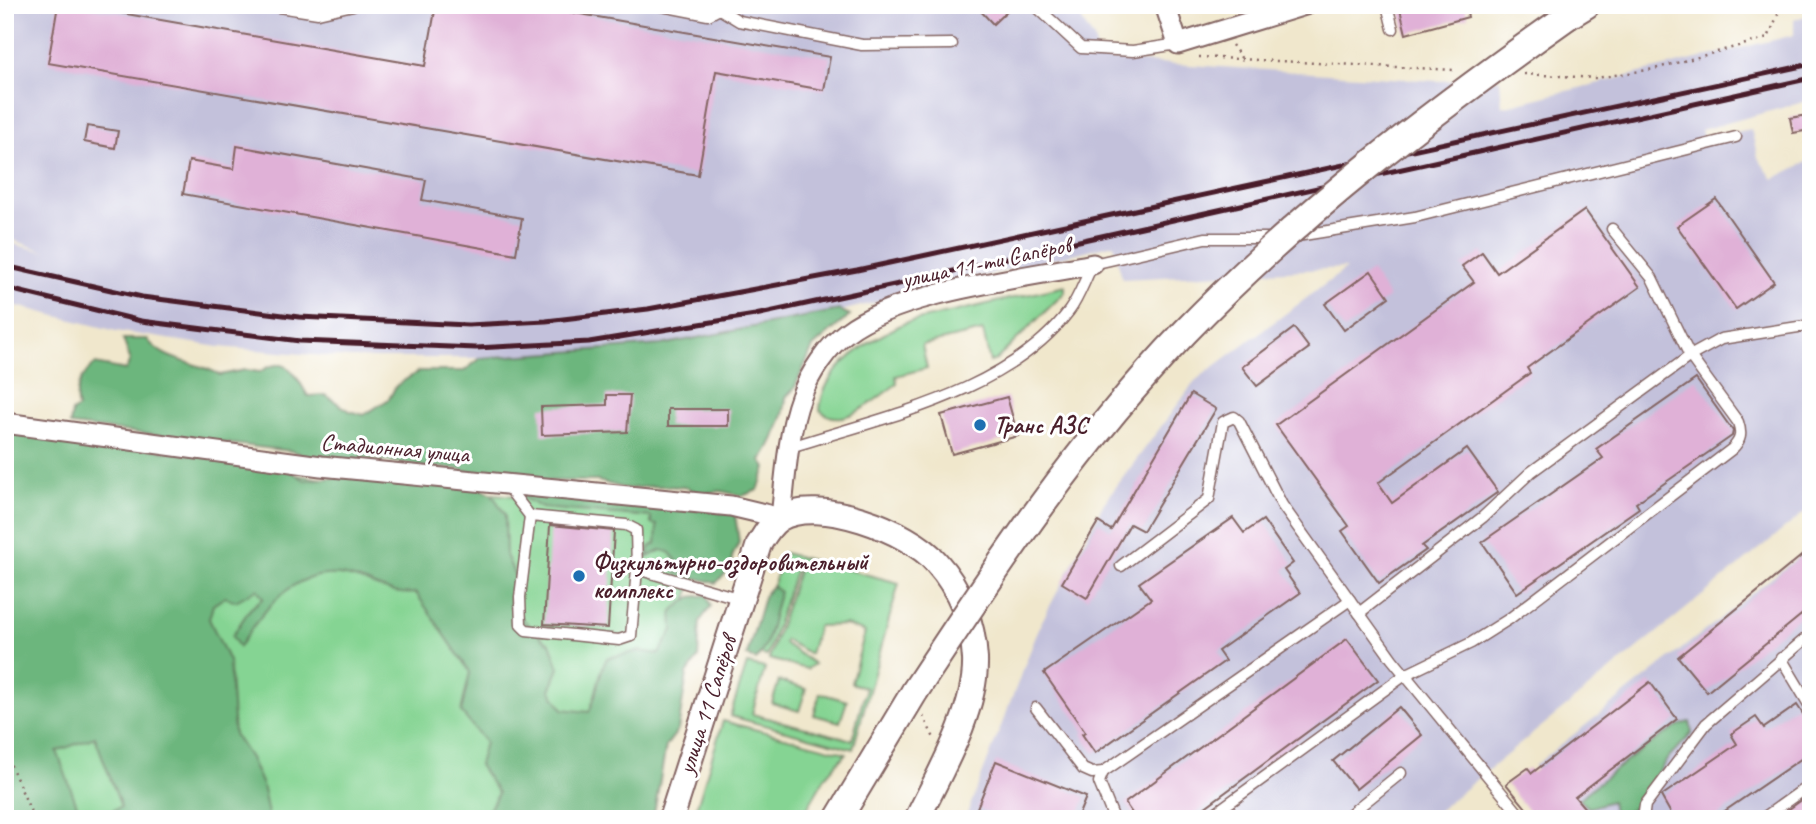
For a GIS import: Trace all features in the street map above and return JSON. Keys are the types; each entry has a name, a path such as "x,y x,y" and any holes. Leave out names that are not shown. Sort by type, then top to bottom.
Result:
{"main road":[{"path":"838,819 919,703 1033,516 1101,430 1184,334 1338,188 1424,119 1577,11"}],"street":[{"path":"1165,5 1178,44 1305,5"},
{"name":"улица 11-ти Сапёров","path":"780,518 801,397 817,367 846,332 916,299 1093,264"},
{"name":"Стадионная улица","path":"5,423 321,466 732,506 780,518"},
{"path":"780,518 796,513 819,513 888,527 913,541 935,560 966,607 975,663 972,691 952,746 917,819"},
{"name":"улица 11 Сапёров","path":"671,819 759,544 768,529 780,518"}],"lane":[{"path":"266,5 318,13 353,5"},
{"path":"657,5 708,15 723,8 739,21 862,45 952,44"},
{"path":"1387,5 1393,29"},
{"path":"1039,9 1081,48 1133,51 1178,44"},
{"path":"791,447 981,383 1037,343 1069,311 1093,264 1205,238 1284,237 1415,217 1736,137"},
{"path":"1208,819 1405,674 1490,632 1573,573 1739,443 1741,433 1738,422 1690,356 1652,278 1612,229"},
{"path":"1359,613 1483,517 1531,472 1690,356 1721,339 1811,325"},
{"path":"1121,566 1209,499 1223,422 1234,417 1239,421 1282,505 1359,613 1523,819"},
{"path":"504,483 530,516 519,618 526,630 626,640 634,631 637,569 638,537 631,526 530,516"},
{"path":"637,569 741,599"},
{"path":"1036,708 1083,769 1091,773 1103,772 1350,600"},
{"path":"1643,819 1645,806 1706,724 1811,634"},
{"path":"1781,658 1811,708"},
{"path":"1103,772 1099,782 1114,819"},
{"path":"1344,819 1401,773"},
{"path":"1762,819 1811,784"}],"path":[{"path":"1768,38 1782,5"},
{"path":"919,703 934,738"},
{"path":"5,752 34,819"}],"shaded area":[{"path":"5,5 1072,5 1095,41 1096,59 1436,81 1500,79 1502,107 1794,35 1794,19 1811,15 1811,100 1701,130 1704,139 1751,129 1758,158 1773,179 1811,160 1811,507 1428,819 965,819 1041,623 1104,503 1196,380 1347,268 1122,279 1114,244 808,319 661,345 564,354 481,358 350,358 219,347 116,331 5,303 5,242 46,252 5,237"},
{"path":"1811,541 1811,819 1576,819 1534,766 1808,549"}],"green space":[{"path":"1065,286 1065,292 996,360 990,362 983,331 922,345 927,368 896,376 897,384 870,404 849,415 829,416 820,410 829,381 839,368 864,346 905,323"},
{"path":"839,310 850,315 813,347 794,389 786,397 778,429 761,460 766,468 758,490 742,496 721,491 699,494 687,487 627,489 598,481 543,481 528,475 477,475 460,469 374,459 323,461 291,451 70,425 72,412 78,408 80,384 90,368 95,364 126,370 130,359 123,339 147,339 163,353 220,375 245,370 260,372 277,365 284,366 294,374 308,396 325,395 350,411 364,415 389,399 396,386 419,371 464,371 481,358 661,345"},
{"path":"5,431 26,433 45,440 72,437 287,469 305,480 343,477 472,484 492,494 505,514 506,555 516,578 510,606 550,643 559,668 550,690 563,709 589,712 607,658 640,651 659,654 673,630 672,611 691,597 707,595 711,606 700,621 698,658 687,674 678,730 666,746 653,819 492,819 488,812 498,793 479,765 485,742 461,712 470,672 416,593 394,592 339,575 320,576 303,581 288,590 274,601 239,647 232,636 250,609 263,598 257,589 236,601 225,597 213,605 209,619 229,661 234,734 250,758 262,785 269,819 90,819 121,807 95,737 57,751 82,819 5,819"},
{"path":"5,432 337,481 637,506 716,517 608,819 5,819"},
{"path":"521,489 735,514 739,542 732,557 733,567 716,583 675,573 678,562 669,552 661,550 648,557 650,547 656,544 657,525 651,524 651,517 542,508 520,496"},
{"path":"784,553 899,583 853,749 730,716 747,664 765,668 752,714 852,740 866,688 851,683 865,632 846,625 818,626 810,654 785,640 784,643 814,664 807,669 769,659 799,568 796,568 767,656 750,652"},
{"path":"772,586 780,592 766,644 756,660 747,655 765,594"},
{"path":"779,681 806,689 799,711 772,703"},
{"path":"820,693 847,701 840,722 814,715"},
{"path":"723,721 846,753 826,776 801,819 693,819"},
{"path":"1690,722 1690,736 1669,757 1641,799 1627,813 1618,817 1613,813 1611,801 1589,808 1579,800 1651,743"}],"building":[{"path":"58,5 75,5 425,66 436,5 528,5 830,57 824,90 716,71 698,175 48,63"},
{"path":"975,5 1013,5 993,24"},
{"path":"1399,5 1465,5 1468,17 1406,34"},
{"path":"1808,115 1810,130 1793,133 1790,118"},
{"path":"87,126 118,131 115,148 84,142"},
{"path":"237,146 426,180 422,200 522,218 516,254 183,194 189,161 234,169"},
{"path":"1716,199 1774,282 1736,309 1677,226"},
{"path":"1585,210 1640,287 1527,368 1530,373 1378,483 1392,503 1467,449 1498,492 1422,546 1426,550 1379,583 1342,531 1349,526 1276,425 1474,282 1462,266 1482,252 1497,273"},
{"path":"1371,271 1389,297 1344,330 1325,304"},
{"path":"1294,328 1309,348 1257,386 1242,367"},
{"path":"1696,379 1733,431 1732,436 1636,503 1639,508 1517,593 1482,542 1603,458 1596,449"},
{"path":"1191,394 1216,409 1143,531 1130,524 1087,598 1062,583 1098,522 1111,530"},
{"path":"607,395 630,395 627,432 542,435 541,407 607,405"},
{"name":"Транс АЗС","path":"1007,397 1018,436 952,454 941,415"},
{"path":"668,409 728,409 728,426 668,426"},
{"path":"1233,518 1244,533 1263,520 1293,563 1284,570 1300,593 1218,651 1225,661 1095,753 1082,734 1085,732 1044,673 1151,599 1139,583"},
{"name":"Физкультурно-оздоровительный комплекс","path":"550,525 614,531 608,628 544,624"},
{"path":"1811,548 1811,607 1707,692 1678,657"},
{"path":"1347,639 1378,680 1189,819 1136,819 1125,803"},
{"path":"1650,682 1677,719 1575,797 1594,819 1535,819 1506,784 1528,768 1532,773"},
{"path":"1797,705 1811,726 1811,752 1713,819 1674,819 1661,796 1737,744 1731,734 1756,717 1764,728"},
{"path":"1399,707 1422,735 1356,789 1333,761"},
{"path":"996,761 1086,797 1077,819 1005,819 977,808"},
{"path":"1806,797 1811,803 1811,819 1775,819"}],"railway":[{"path":"5,266 142,297 299,317 468,325 546,321 648,309 857,270 1811,64"},
{"path":"5,288 141,321 300,341 476,348 589,342 755,315 908,282 1061,245 1811,78"}],"place":[{"name":"Транс АЗС","path":"980,425"},
{"name":"Физкультурно-оздоровительный комплекс","path":"579,576"}]}
